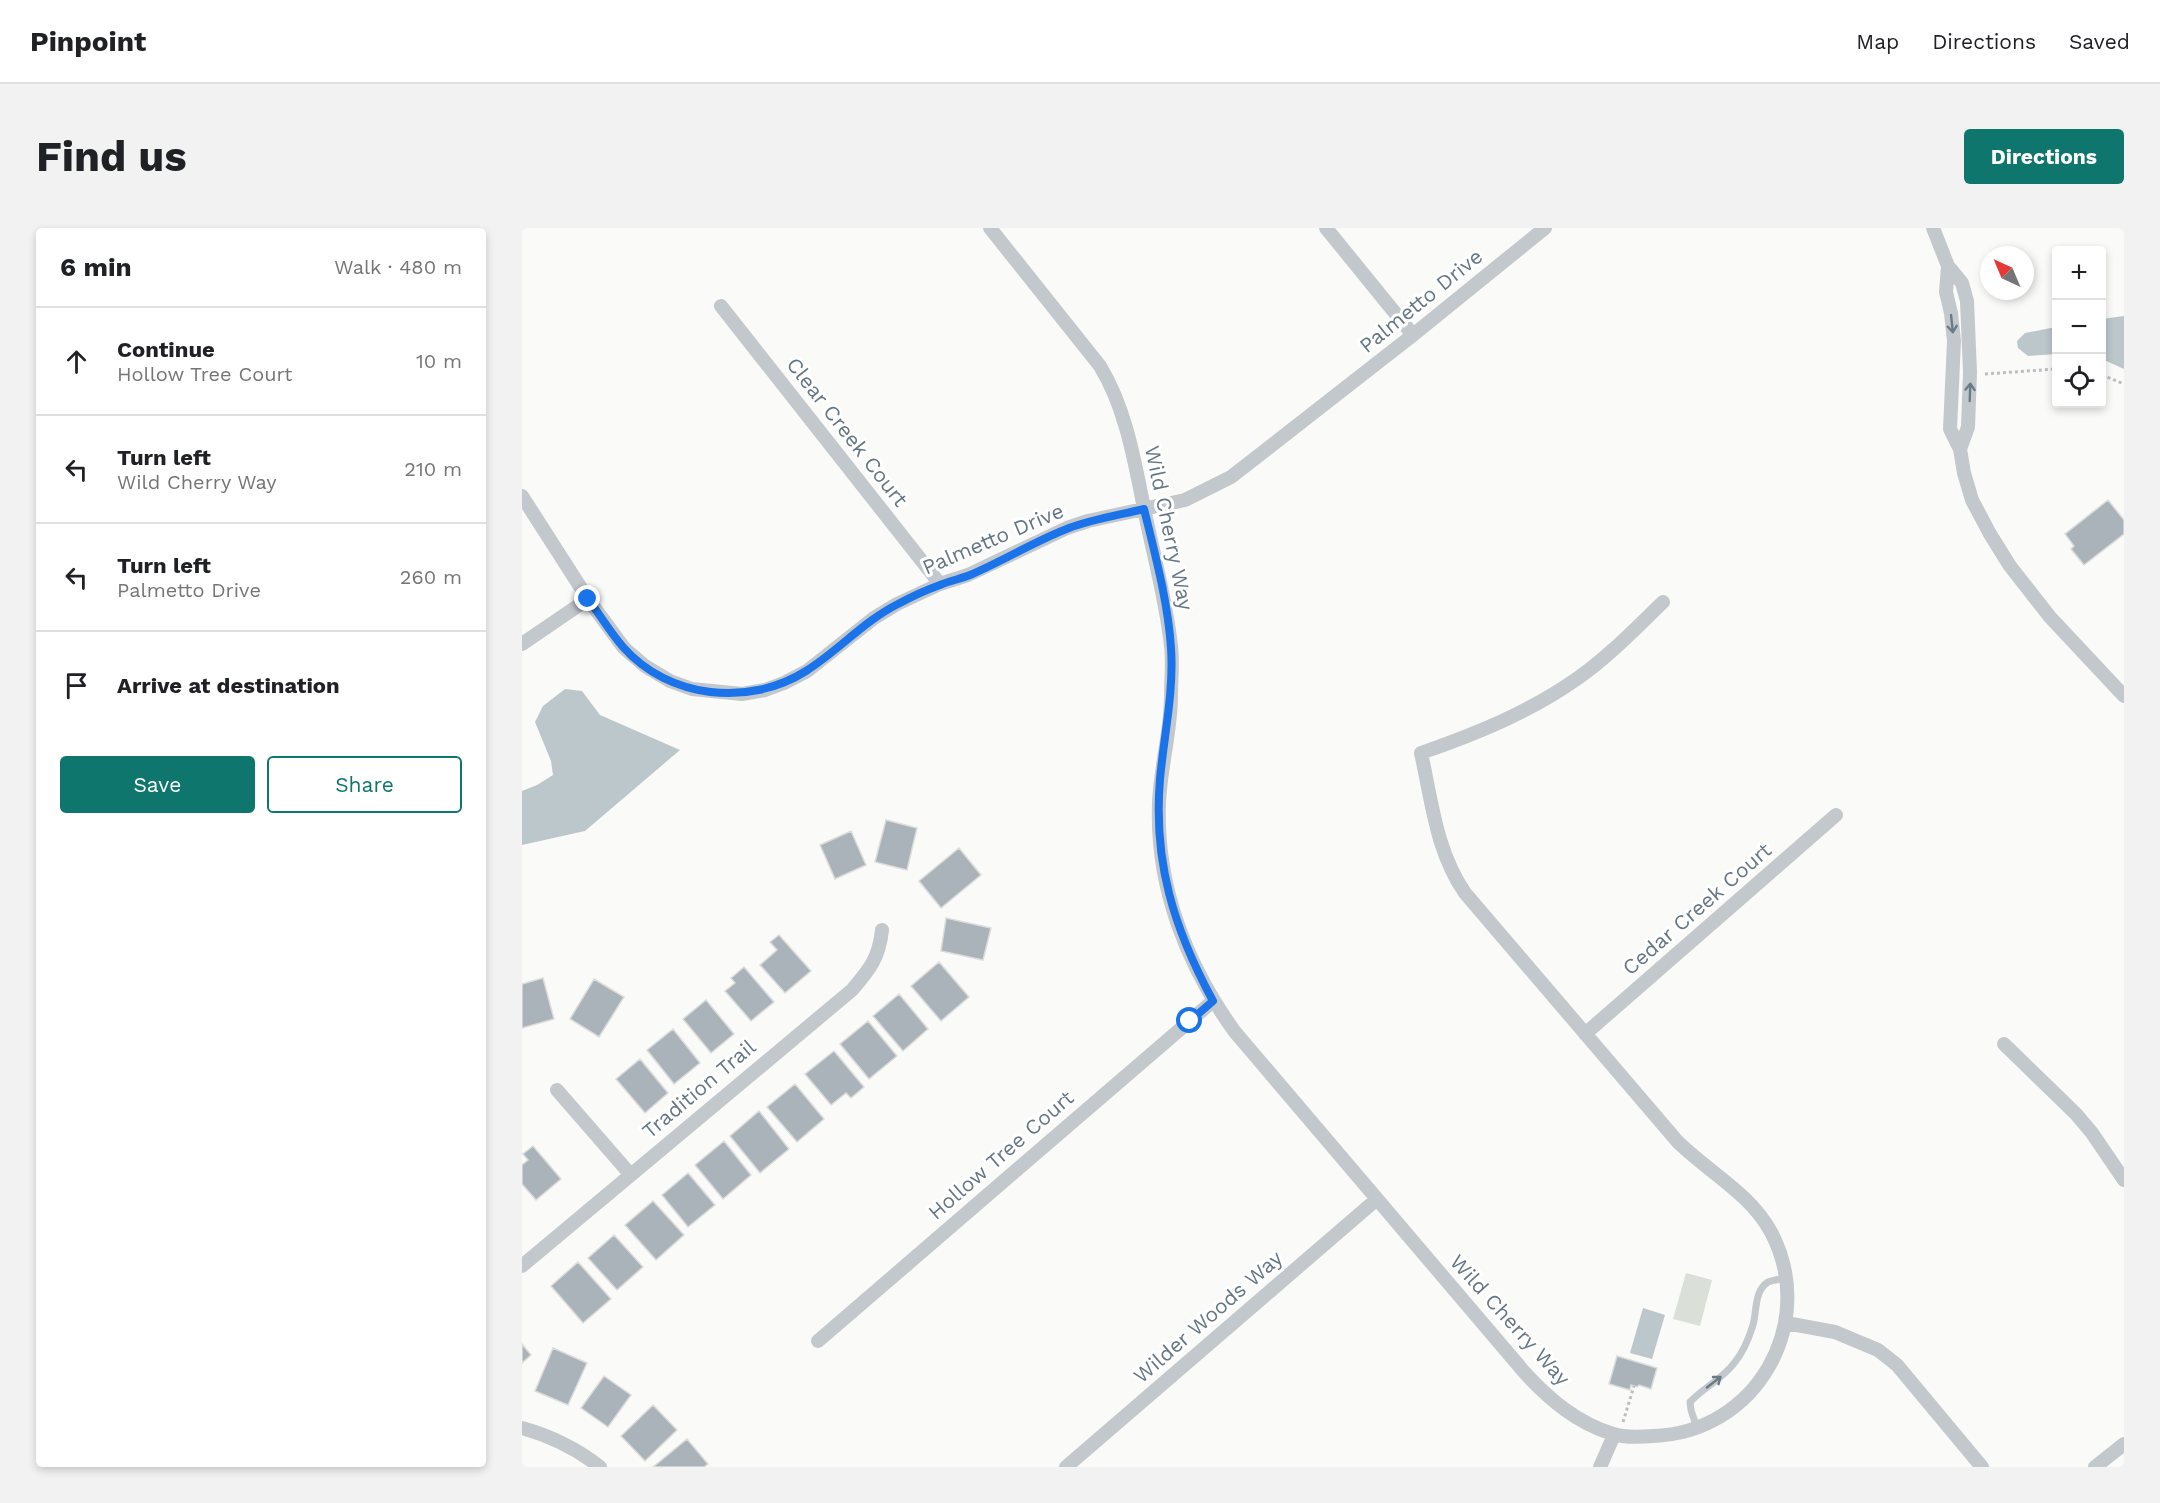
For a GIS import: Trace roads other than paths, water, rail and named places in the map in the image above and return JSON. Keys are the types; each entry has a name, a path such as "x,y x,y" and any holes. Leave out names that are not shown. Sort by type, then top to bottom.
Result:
{"street":[{"name":"Wild Cherry Way","path":"990,228 1086,347 1110,383 1125,423 1162,588 1171,647 1171,700 1160,778 1159,807 1163,865 1172,908 1185,946 1213,1001 1235,1032 1549,1398 1573,1416 1636,1437 1665,1436 1697,1428 1720,1417 1741,1402 1757,1385 1779,1345 1786,1323 1788,1302 1781,1256 1760,1214 1742,1194 1708,1169 1677,1141 1465,893 1454,876 1436,830 1421,753 1463,739 1549,697 1579,677 1663,602"},
{"path":"1326,228 1413,335"},
{"name":"Palmetto Drive","path":"522,496 588,599 624,648 645,666 670,681 692,689 742,694 765,690 807,671 874,618 897,604 940,584 968,575 1068,528 1088,521 1185,500 1231,477 1413,335 1545,228"},
{"path":"1933,228 1948,266 1946,292 1954,341 1950,429 1960,449 1972,500 1989,534 2010,566 2050,617 2124,696"},
{"name":"Clear Creek Court","path":"721,306 940,584"},
{"path":"522,644 588,599"},
{"name":"Cedar Creek Court","path":"1585,1034 1836,815"},
{"name":"Tradition Trail","path":"522,1266 852,990 870,969 878,955 882,930"},
{"name":"Hollow Tree Court","path":"818,1341 1213,1001"},
{"path":"2004,1044 2076,1114 2124,1180"},
{"path":"557,1090 630,1174"},
{"name":"Wilder Woods Way","path":"1066,1467 1377,1199"},
{"path":"1786,1323 1834,1332 1878,1350 1897,1365 1982,1467"},
{"path":"522,1428 563,1443 585,1455 600,1467"},
{"path":"1600,1467 1618,1430"},
{"path":"2096,1467 2124,1444"}],"lane":[{"path":"1697,1428 1690,1402 1719,1380 1746,1346 1761,1290 1769,1282 1786,1278"}]}
